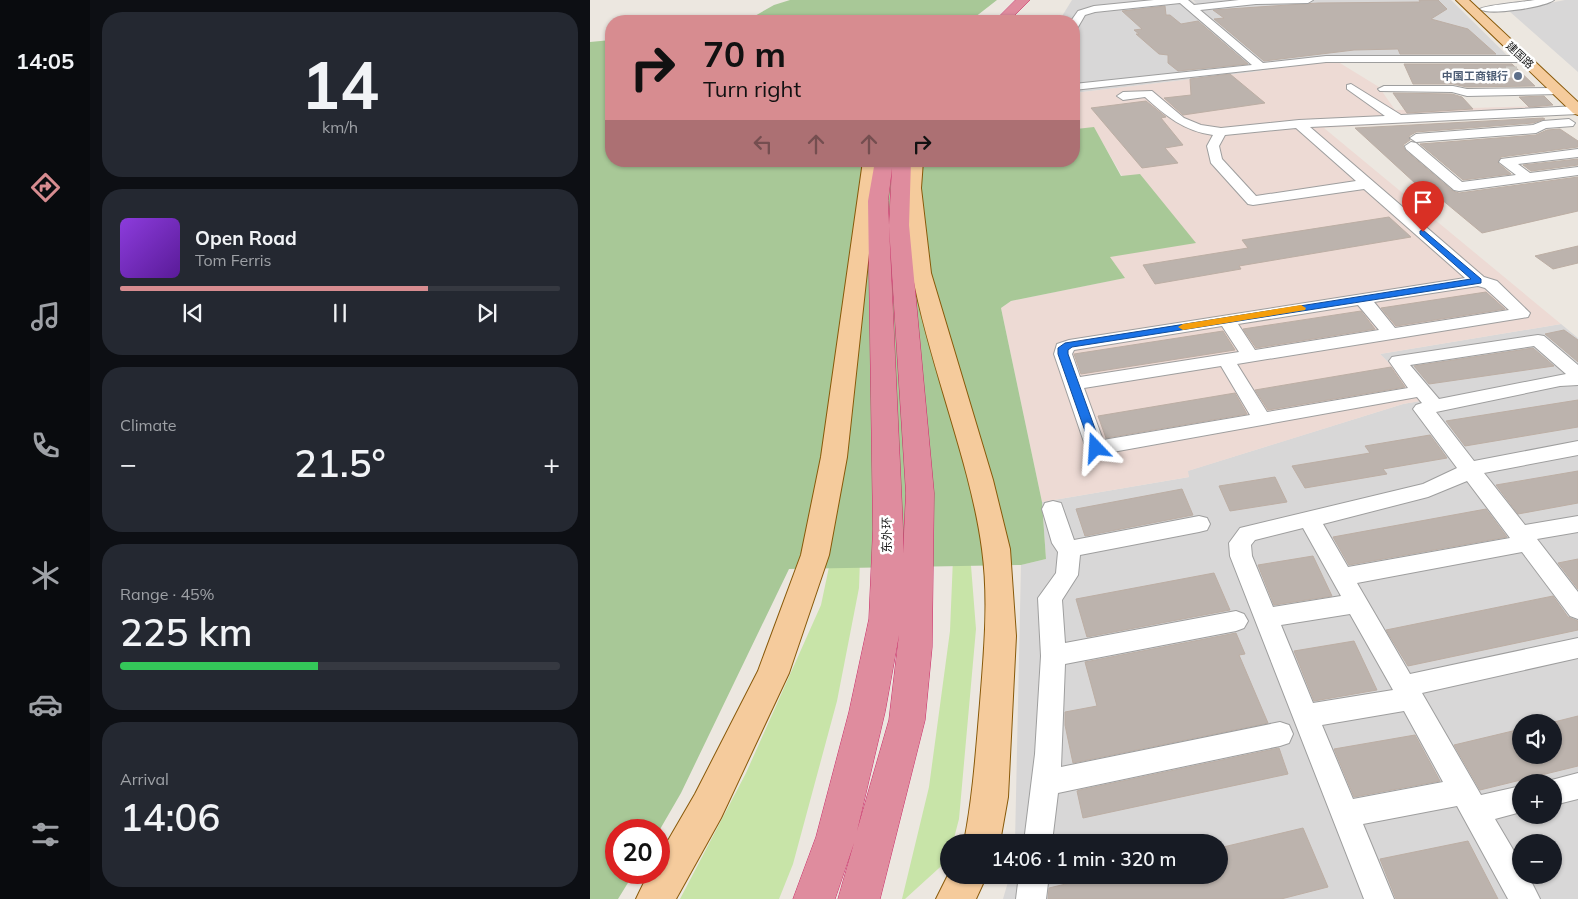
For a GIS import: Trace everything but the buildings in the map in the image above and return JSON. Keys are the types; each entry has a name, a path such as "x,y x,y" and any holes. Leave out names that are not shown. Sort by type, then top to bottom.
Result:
{"highway":[{"path":"1012,15 1023,0"},
{"path":"1016,15 1038,0"},
{"name":"东外环","path":"814,899 836,837 867,712 885,619 888,529 878,201 883,167"},
{"path":"859,899 876,844 907,720 915,647 920,493 899,225 898,196 901,167"}],"main road":[{"path":"1010,15 1014,0"},
{"name":"建国路","path":"1462,0 1522,66 1537,72 1578,110"},
{"name":"建国路","path":"1480,5 1578,94"},
{"path":"655,899 708,806 773,673 815,555 834,457 870,167"},
{"path":"914,167 912,188 921,273 980,480 996,549 1000,636 990,797 983,834"},
{"path":"955,899 963,884"}],"street":[{"path":"1080,15 1094,9 1182,0 1261,67"},
{"path":"1191,8 1256,1 1308,0"},
{"path":"1480,5 1503,5 1532,0"},
{"path":"1480,5 1510,8 1549,0"},
{"path":"1080,86 1326,59 1522,66"},
{"path":"1352,87 1398,119"},
{"path":"1384,89 1453,89 1466,93 1558,91"},
{"path":"1111,97 1148,93 1177,120 1202,130 1221,132 1299,124 1578,110"},
{"path":"1446,104 1474,104 1466,93"},
{"path":"1578,122 1543,125 1536,130 1413,142 1459,187 1578,172"},
{"path":"1299,124 1478,281"},
{"path":"1221,132 1213,146 1216,160 1253,201 1367,184"},
{"path":"1520,150 1578,146"},
{"path":"1528,178 1506,162 1578,153"},
{"path":"1073,384 1522,313 1491,284 1478,281 1069,345 1064,348 1063,354 1073,384 1096,448 1411,393"},
{"path":"1362,299 1391,334"},
{"path":"1227,320 1250,356"},
{"path":"1435,406 1416,386 1398,361 1538,340 1578,375"},
{"path":"1226,360 1262,419"},
{"path":"1578,379 1560,380 1423,409 1578,608"},
{"path":"1379,899 1241,556 1240,543 1248,534 1428,490 1457,478 1470,469 1578,448"},
{"path":"1053,509 1063,543 1070,549"},
{"path":"1309,519 1526,899"},
{"path":"1070,549 1199,524"},
{"path":"1342,577 1524,538 1578,524"},
{"path":"1039,834 1049,754 1052,656 1050,598 1067,575 1070,549"},
{"path":"1266,618 1357,603"},
{"path":"1052,656 1236,621"},
{"path":"1305,716 1578,648"},
{"path":"1045,783 1280,734"},
{"path":"1562,790 1578,786"},
{"path":"1345,814 1469,801 1512,800"},
{"path":"1031,899 1033,884"}],"shaded area":[{"path":"1072,0 1191,0 1198,5 1193,0 1451,0 1513,61 1335,60 1080,92 1080,15 1063,15"},
{"path":"1565,0 1578,0 1578,72 1509,11"},
{"path":"1335,60 1379,87 1395,110 1547,106 1557,115 1324,128 1561,324 1380,354 1426,400 1403,404 1188,471 1189,477 1042,502 1001,308 1011,301 1124,278 1109,257 1122,176 1094,128 1080,129 1080,92"},
{"path":"1561,324 1578,338 1578,899 1003,899 1007,884 1228,884 1228,834 1015,834 1021,565 1046,559 1042,502 1189,477 1187,471 1403,404 1425,400 1380,354"}],"green space":[{"path":"790,0 997,0 978,15 756,15 774,5"},
{"path":"605,41 605,167 1080,167 1080,129 1094,127 1121,176 1140,174 1196,243 1110,257 1125,278 1011,301 1001,308 1042,502 1046,559 1021,565 789,569 681,793 666,819 605,819 605,884 627,884 618,899 590,899 590,42"},
{"path":"863,475 859,588 837,701 793,864 779,899 680,899 746,773 821,605 845,491"},
{"path":"970,553 976,629 959,819 955,834 940,834 940,867 905,899 902,899 929,787 950,631 953,558"}],"tunnel":[{"path":"1506,72 1520,72"}],"slow traffic":[{"path":"1183,327 1301,308"}],"place":[{"name":"中国工商银行","path":"1518,76"}],"route":[{"path":"1096,448 1063,354 1064,348 1069,345 1478,281 1423,232"}]}
